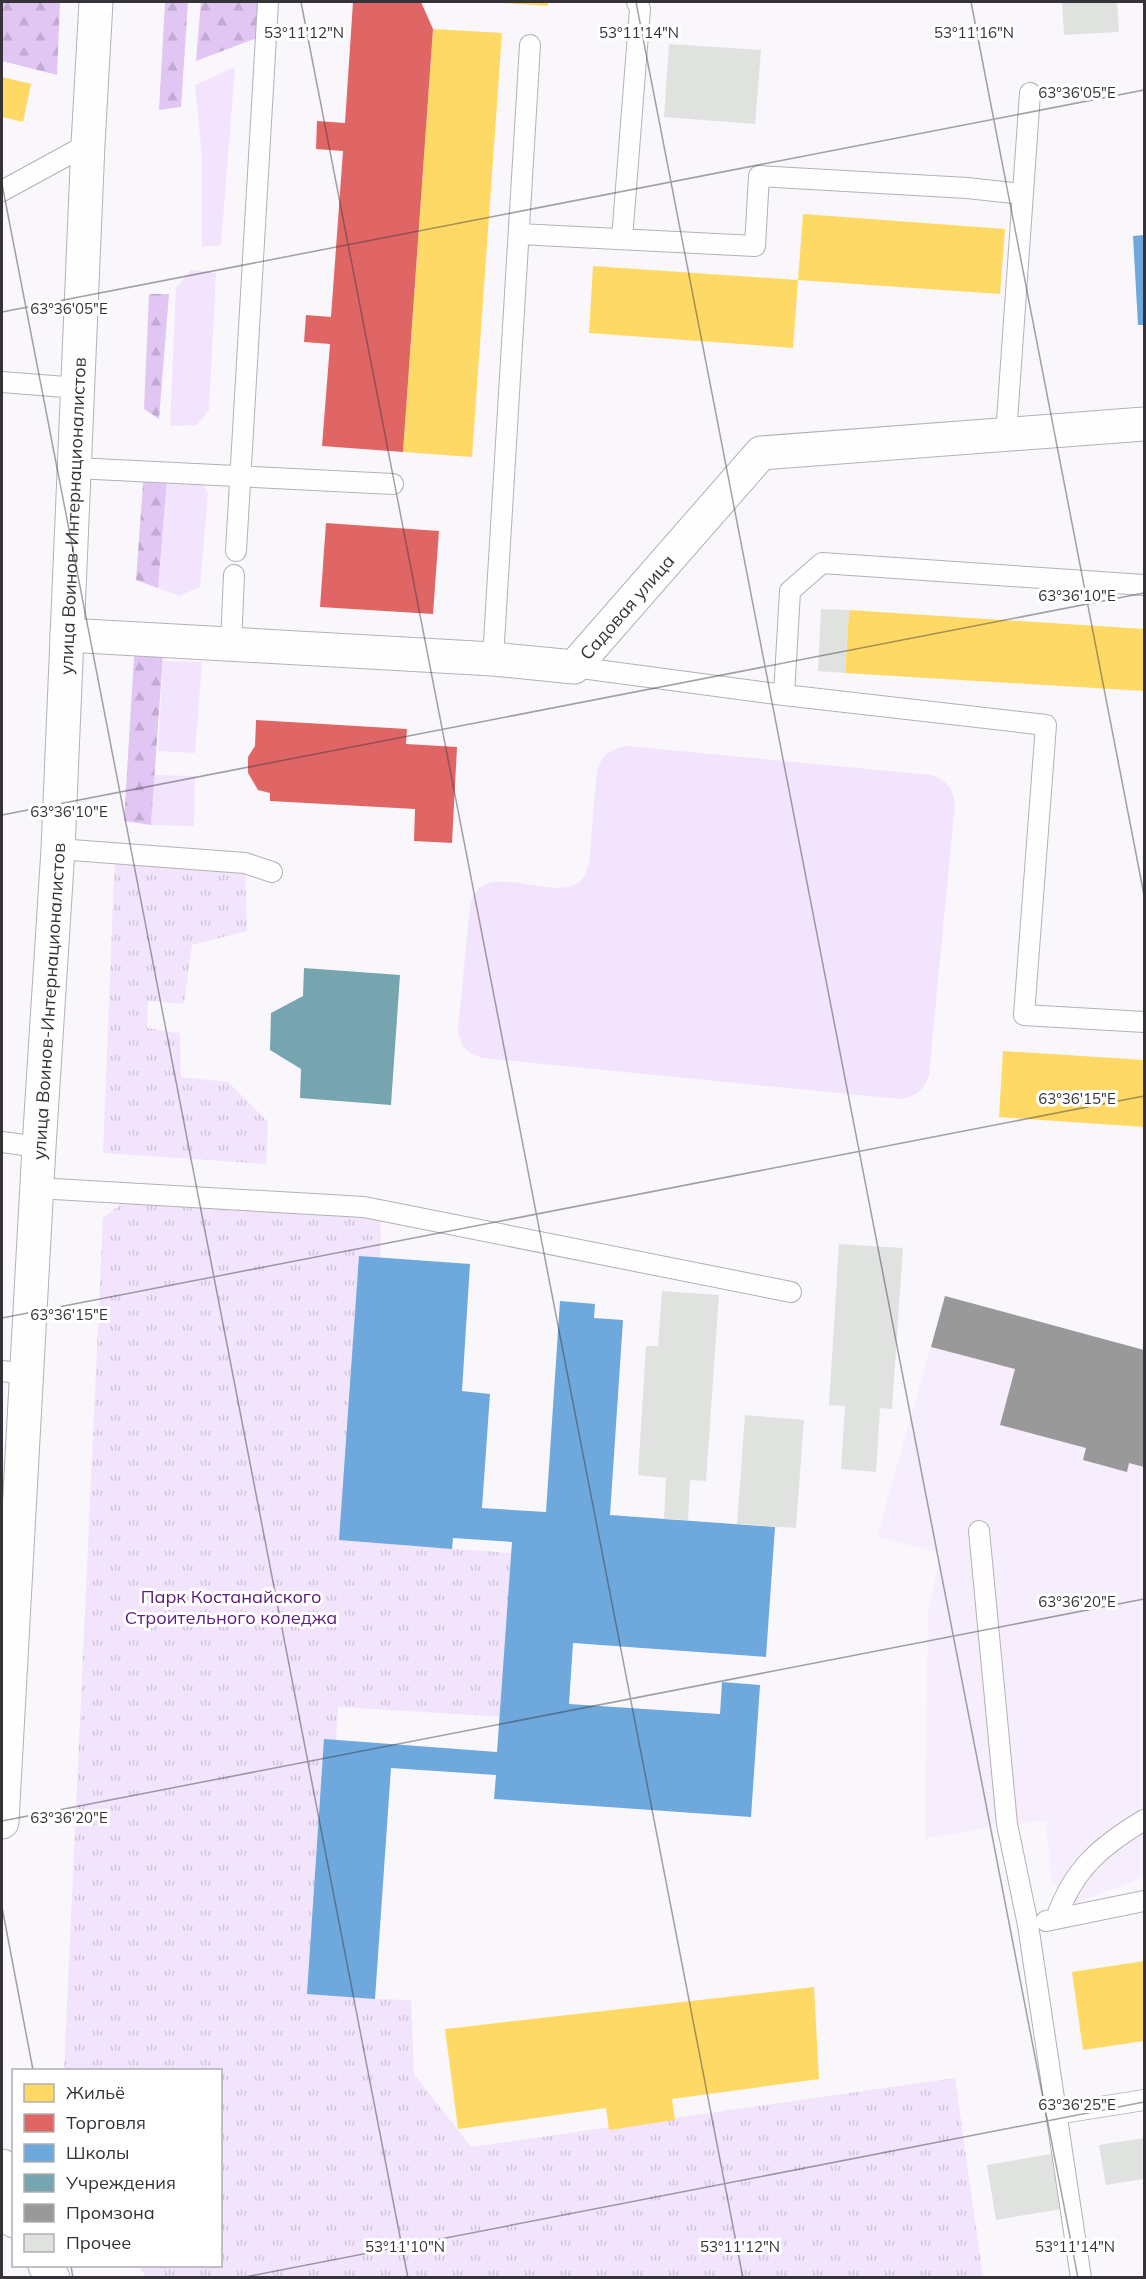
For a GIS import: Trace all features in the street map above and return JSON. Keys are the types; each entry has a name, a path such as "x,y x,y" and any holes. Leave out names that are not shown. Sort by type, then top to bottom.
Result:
{"street":[{"name":"улица Воинов-Интернационалистов","path":"2,1822 14,1372 37,1188 58,849 96,2"},
{"name":"Садовая улица","path":"67,635 493,659 574,667 761,453 1144,424"},
{"path":"2,2166 8,2213 12,2218"}],"lane":[{"path":"236,551 268,2"},
{"path":"622,239 640,9 637,2"},
{"path":"493,659 530,45"},
{"path":"1006,435 1030,93"},
{"path":"2,191 88,144"},
{"path":"519,234 755,246 759,177 967,188 1023,194"},
{"path":"2,382 78,388"},
{"path":"75,468 393,484"},
{"path":"784,695 790,591 822,563 1144,585"},
{"path":"231,644 234,575"},
{"path":"574,667 784,695 1047,725 1024,1015 1144,1022"},
{"path":"58,849 245,863 272,872"},
{"path":"2,1142 39,1147"},
{"path":"37,1188 364,1207 791,1292"},
{"path":"979,1531 1007,1824 1028,1925 1081,2277"},
{"path":"1056,1919 1063,1898 1088,1862 1102,1848 1144,1820"},
{"path":"1028,1925 1144,1901"},
{"path":"1056,2114 1144,2100"}],"shaded area":[{"path":"945,1296 1144,1350 1144,1877 1071,1905 1051,1881 1046,1821 1007,1824 925,1839 928,1612 941,1553 877,1537"}],"green space":[{"path":"2,2 60,2 57,75 2,61"},
{"path":"165,2 188,2 181,107 159,110"},
{"path":"201,2 260,2 259,37 196,61"},
{"path":"235,67 221,245 202,247 202,157 195,85"},
{"path":"191,270 216,273 209,410 197,425 170,426 176,288"},
{"path":"149,294 169,294 159,419 144,409"},
{"path":"168,467 194,473 208,493 200,587 179,596 158,588"},
{"path":"168,467 158,588 136,580 144,471"},
{"path":"164,640 151,825 124,821 134,657"},
{"path":"163,661 202,662 195,753 158,751"},
{"path":"627,746 931,775 948,786 955,804 929,1075 919,1092 900,1099 482,1058 465,1048 460,1040 458,1029 470,906 473,896 485,885 498,882 561,888 574,885 584,877 589,864 597,770 608,753"},
{"path":"154,775 195,776 194,826 151,825"},
{"path":"115,853 245,863 247,931 192,945 184,1004 148,1001 147,1028 180,1033 181,1077 228,1082 268,1122 266,1164 103,1153"},
{"name":"Парк Костанайского Строительного коледжа","path":"125,1201 380,1211 381,1239 363,1542 511,1553 506,1717 338,1707 321,1981 375,1999 411,2000 414,2074 471,2147 955,2078 983,2277 146,2277 139,2267 222,2267 222,2069 64,2069 103,1218"}],"building: Жильё":[{"path":"548,2 548,6 503,3"},
{"path":"433,29 502,33 472,457 403,452"},
{"path":"2,77 31,84 23,122 2,117"},
{"path":"803,214 1005,229 1000,294 798,280"},
{"path":"593,266 798,280 793,348 589,333"},
{"path":"849,610 1144,629 1144,691 845,673"},
{"path":"1003,1051 1144,1060 1144,1127 999,1117"},
{"path":"1144,1961 1144,2041 1083,2050 1072,1972"},
{"path":"814,1987 819,2079 672,2099 675,2120 609,2130 606,2108 458,2129 445,2029"}],"building: Торговля":[{"path":"353,2 421,2 433,29 403,452 322,446 330,344 304,342 306,315 331,317 343,151 316,149 317,121 345,123"},
{"path":"326,523 439,531 433,614 320,607"},
{"path":"256,720 407,729 406,744 457,747 452,843 414,841 415,809 270,801 270,793 258,790 248,773 248,757 255,746"}],"building: Школы":[{"path":"1144,235 1144,325 1138,325 1133,236"},
{"path":"359,1256 470,1264 462,1391 490,1394 482,1508 546,1512 560,1301 595,1304 594,1318 623,1320 610,1515 775,1527 766,1657 573,1643 569,1704 720,1714 722,1682 760,1685 751,1817 494,1799 496,1775 391,1768 375,1999 307,1994 324,1739 497,1752 512,1542 453,1538 452,1549 339,1540"}],"building: Учреждения":[{"path":"304,968 400,975 391,1105 300,1098 301,1069 270,1050 271,1013 303,996"}],"building: Промзона":[{"path":"945,1296 1144,1350 1144,1467 1129,1463 1127,1472 1083,1460 1086,1448 1000,1425 1015,1369 931,1347"}],"building: Прочее":[{"path":"1062,2 1117,2 1119,32 1064,35"},
{"path":"669,44 761,50 755,124 664,117"},
{"path":"821,609 849,610 845,673 818,671"},
{"path":"839,1244 903,1248 892,1409 880,1408 876,1472 841,1469 845,1406 829,1405"},
{"path":"662,1291 719,1295 706,1481 690,1480 688,1520 664,1519 666,1478 638,1475 646,1346 658,1346"},
{"path":"745,1415 804,1420 796,1528 737,1524"},
{"path":"1144,2138 1144,2179 1106,2185 1099,2145"},
{"path":"1051,2154 1061,2209 996,2220 987,2165"}]}
